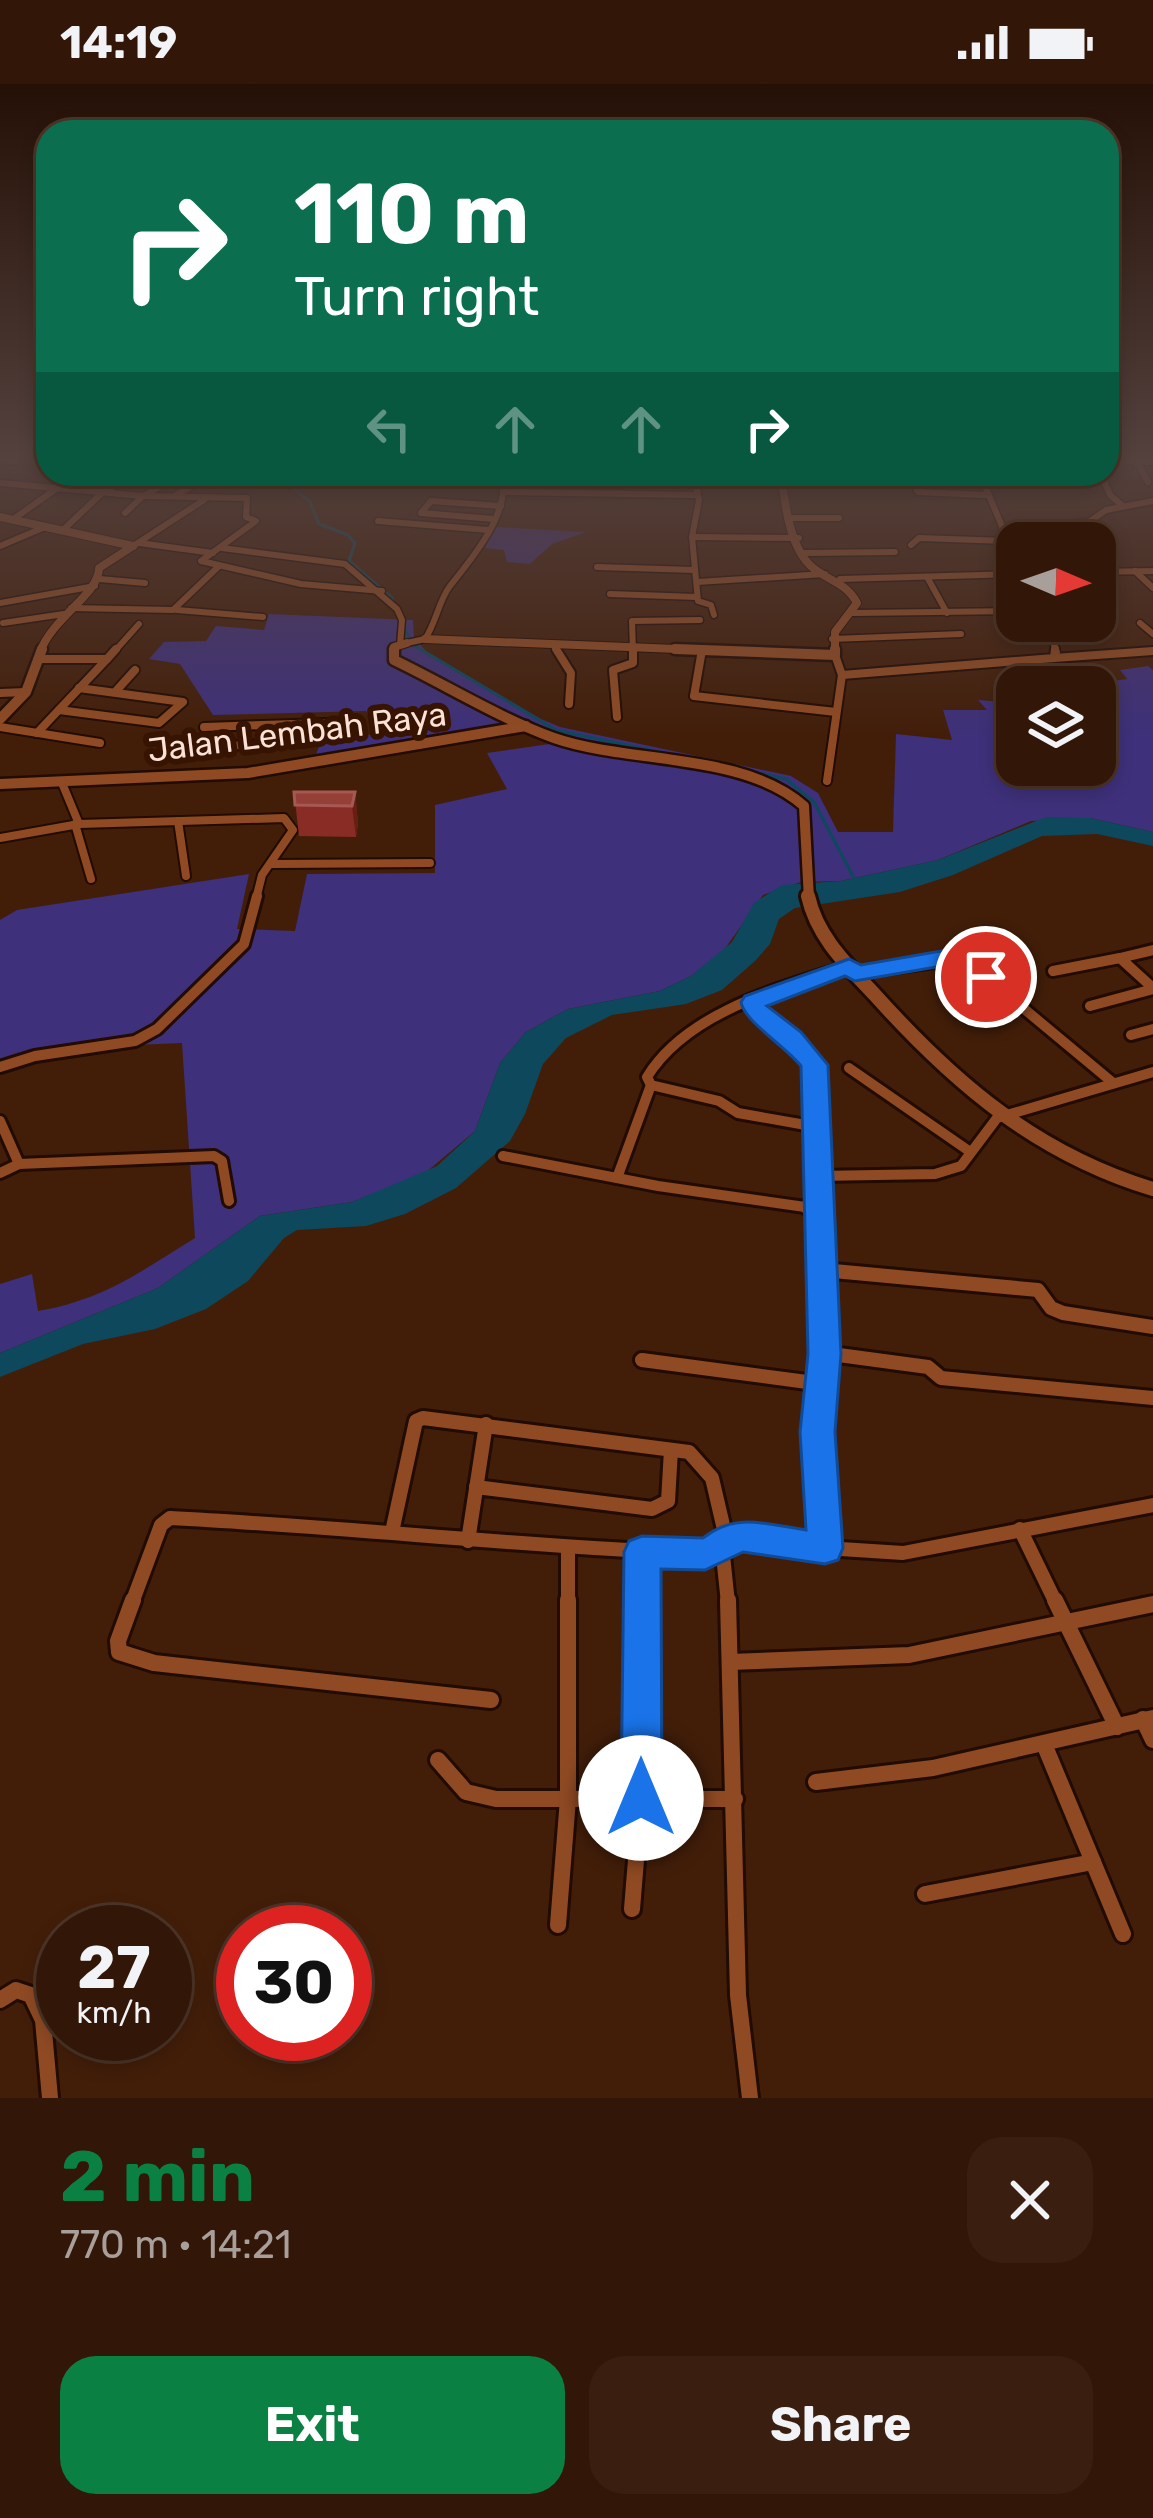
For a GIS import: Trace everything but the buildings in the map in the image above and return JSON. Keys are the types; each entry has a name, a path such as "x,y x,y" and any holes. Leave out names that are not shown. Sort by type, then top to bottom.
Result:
{"street":[{"path":"100,742 0,723 26,692 49,628 97,582 99,568 128,549"},
{"path":"194,549 345,564 382,591 402,620 403,644"},
{"path":"220,549 201,561 301,584 382,591"},
{"path":"424,639 440,618 447,589 468,569 478,549"},
{"path":"693,549 697,597"},
{"path":"803,549 810,564 840,579 996,575"},
{"path":"804,553 895,552"},
{"path":"173,610 219,566"},
{"path":"597,567 695,570"},
{"path":"1116,571 1153,571"},
{"path":"1136,571 1153,588"},
{"path":"697,582 827,574"},
{"path":"927,577 947,614"},
{"path":"827,782 842,675 832,639 857,603 840,579"},
{"path":"0,603 97,582 145,583"},
{"path":"610,594 697,597 711,605 714,615"},
{"path":"3,623 68,611 173,610 263,617"},
{"path":"852,614 996,612"},
{"path":"616,718 613,667 633,663 634,620 700,620"},
{"path":"1140,622 1153,634"},
{"path":"37,733 139,624"},
{"path":"832,639 961,634"},
{"path":"835,655 424,639 392,652 394,660 555,738 746,776 786,790 804,806 807,880 815,920 915,1040 997,1118 1095,1169 1153,1189"},
{"path":"1052,642 1058,656 1054,658"},
{"path":"553,644 571,673 569,704"},
{"path":"702,650 694,696 836,712"},
{"path":"842,675 1153,651"},
{"path":"40,659 106,659"},
{"path":"116,691 134,670"},
{"path":"59,710 159,724 183,702 79,688"},
{"path":"0,693 26,692"},
{"path":"204,727 358,722"},
{"path":"303,766 314,724"},
{"path":"230,746 235,726"},
{"name":"Jalan Lembah Raya","path":"0,784 185,778 303,766 526,726"},
{"path":"199,747 308,742"},
{"path":"62,783 92,879"},
{"path":"178,821 186,876"},
{"path":"0,838 77,824 291,821 288,841 260,882 244,944 157,1029 120,1045 35,1056 0,1067"},
{"path":"269,866 279,861 430,862"},
{"path":"1052,971 1153,950"},
{"path":"817,1127 738,1113 719,1100 652,1085 647,1077 658,1055 754,1002 852,970 964,958 1112,1082"},
{"path":"1120,958 1153,989"},
{"path":"1090,1006 1153,989"},
{"path":"754,1002 755,1013 792,1037 814,1065 824,1354 818,1432 825,1548"},
{"path":"1131,1035 1153,1029"},
{"path":"849,1068 969,1151"},
{"path":"818,1176 935,1174 961,1166 997,1118 1153,1072"},
{"path":"617,1178 652,1085"},
{"path":"0,1121 19,1164"},
{"path":"0,1173 19,1164 214,1156 222,1161 229,1201"},
{"path":"503,1156 820,1209"},
{"path":"823,1270 1023,1287 1038,1290 1051,1308 1063,1313 1153,1327"},
{"path":"824,1354 928,1367 940,1378 1153,1398"},
{"path":"642,1360 822,1384"},
{"path":"392,1532 416,1421 434,1418 486,1424 671,1450 704,1460 724,1542 738,1995 750,2098"},
{"path":"467,1541 486,1424"},
{"path":"476,1487 652,1509 668,1501 671,1450"},
{"path":"491,1700 154,1663 118,1652 118,1641 161,1526 170,1518 568,1549 705,1554 724,1542 903,1553 1153,1504"},
{"path":"1020,1529 1117,1726"},
{"path":"558,1925 568,1799 568,1549"},
{"path":"632,1909 641,1798 642,1552"},
{"path":"730,1662 909,1655 1153,1604"},
{"path":"816,1782 933,1768 1148,1718 1153,1740"},
{"path":"1043,1744 1123,1934"},
{"path":"438,1760 473,1795 735,1799"},
{"path":"925,1894 1093,1862"},
{"path":"0,2000 16,1990 31,1995 43,2020 50,2098"}],"shaded area":[{"path":"494,549 547,549 530,564 507,562 504,550"},
{"path":"269,614 413,620 414,637 426,651 541,719 791,776 818,793 838,832 893,832 896,734 952,740 943,710 987,710 978,700 996,701 996,786 1116,786 1116,681 1127,679 1120,670 1148,666 1153,670 1153,832 1090,818 1031,821 938,860 841,881 801,882 763,895 724,950 691,976 660,991 568,1009 526,1032 500,1063 475,1131 425,1173 352,1202 260,1216 158,1288 0,1353 0,1284 32,1274 38,1311 61,1306 120,1283 195,1238 182,1043 41,1049 0,1061 0,920 17,910 249,874 237,929 295,931 307,874 435,873 435,805 507,789 487,753 556,743 516,724 315,758 321,740 376,734 366,711 213,715 180,664 149,659 164,642 206,641 216,626 264,630"}],"water":[{"path":"1046,817 1090,818 1153,832 1153,846 1097,834 1042,836 953,875 900,892 795,908 779,919 770,944 755,961 722,990 686,1004 612,1015 566,1038 543,1064 510,1141 456,1188 405,1214 366,1226 297,1230 284,1238 248,1281 206,1309 155,1329 83,1344 0,1377 0,1353 158,1288 260,1216 352,1202 437,1166 475,1131 500,1063 526,1032 568,1009 660,991 691,976 732,942 754,903 782,885 841,881 938,860"}],"waterway":[{"path":"353,549 349,561 392,598 409,639"},
{"path":"415,646 556,730 786,779 814,802 856,882"}],"route":[{"path":"641,1798 642,1552 705,1554 722,1546 726,1538 743,1537 825,1548 819,1490 824,1354 814,1065 792,1037 755,1013 754,1002 849,966 855,973 958,956 986,977"}]}
